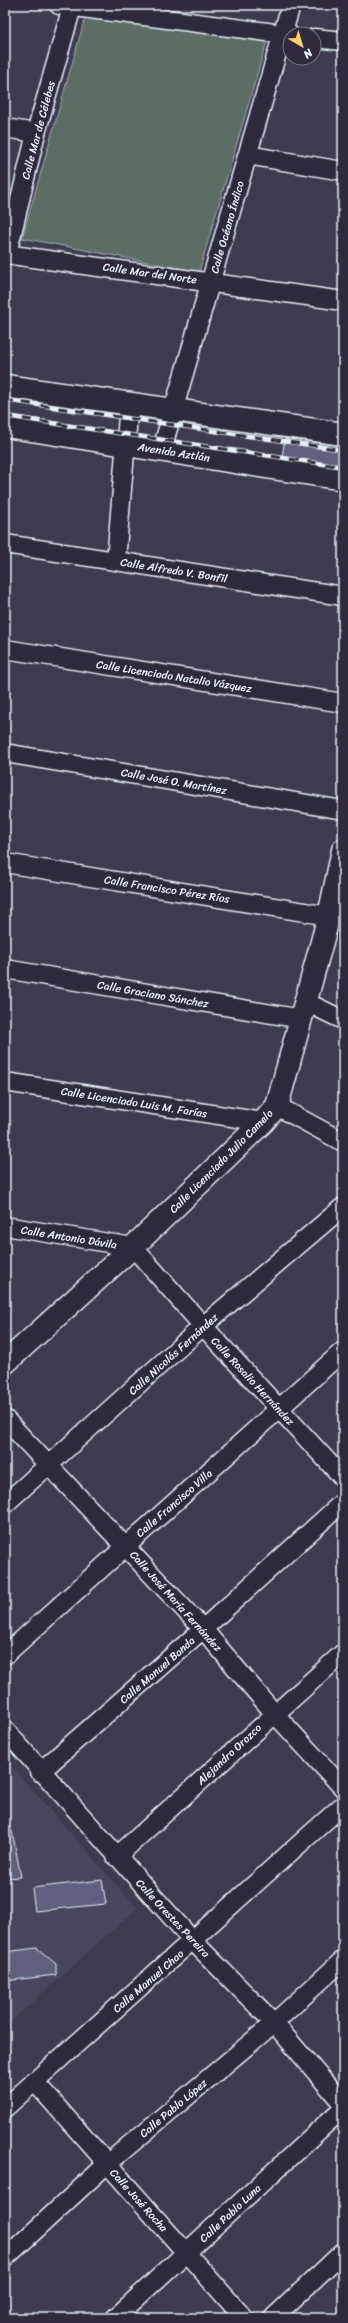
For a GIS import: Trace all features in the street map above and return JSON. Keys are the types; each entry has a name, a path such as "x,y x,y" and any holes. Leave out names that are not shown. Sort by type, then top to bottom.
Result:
{"main road":[{"path":"5,386 343,434"},
{"name":"Avenida Aztlán","path":"5,426 162,449 343,479"},
{"name":"Calle Licenciado Julio Camelo","path":"8,1357 133,1247 270,1114 304,1011 335,906 343,850"}],"street":[{"name":"Calle Océano Índico","path":"287,26 291,5"},
{"path":"66,6 282,33"},
{"name":"Calle Mar de Célebes","path":"6,254 66,6"},
{"path":"322,39 343,41"},
{"name":"Calle Océano Índico","path":"162,449 212,282 247,156 282,47"},
{"path":"5,128 36,133"},
{"path":"247,156 343,171"},
{"name":"Calle Mar del Norte","path":"6,254 343,301"},
{"path":"116,561 124,444 129,404"},
{"name":"Calle Alfredo V. Bonfil","path":"5,544 343,596"},
{"name":"Calle Licenciado Natalio Vázquez","path":"5,649 343,703"},
{"name":"Calle José O. Martínez","path":"5,753 343,810"},
{"name":"Calle Francisco Pérez Ríos","path":"5,863 335,906"},
{"name":"Calle Graciano Sánchez","path":"5,969 304,1011 343,1020"},
{"name":"Calle Licenciado Luis M. Farías","path":"5,1082 270,1114 341,1144"},
{"name":"Calle Nicolás Fernández","path":"5,1504 203,1326 343,1207"},
{"name":"Calle Antonio Dávila","path":"5,1226 133,1247"},
{"name":"Calle Rosalio Hernández","path":"133,1247 203,1326 343,1478"},
{"name":"Calle Francisco Villa","path":"5,1655 125,1545 280,1410 343,1351"},
{"name":"Calle José María Fernández","path":"5,1419 203,1629 274,1713 343,1788"},
{"name":"Calle Manuel Banda","path":"40,1772 203,1629 343,1502"},
{"name":"Alejandro Orozco","path":"116,1857 274,1713 343,1653"},
{"name":"Calle Orestes Pereira","path":"5,1730 40,1772 116,1857 194,1941 274,2023 343,2104"},
{"name":"Calle Manuel Chao","path":"5,2108 194,1941 343,1805"},
{"name":"Calle Pablo López","path":"5,2258 107,2164 274,2023 343,1960"},
{"name":"Calle José Rocha","path":"34,2081 244,2318"},
{"name":"Calle Pablo Luna","path":"116,2318 343,2108"},
{"path":"272,2318 343,2252"}],"shaded area":[{"path":"5,1759 137,1908 5,2027"}],"green space":[{"path":"86,15 267,41 199,272 22,238"}],"building":[{"path":"285,438 343,446 343,466 282,457"},
{"path":"12,1831 21,1877 5,1878 5,1832"},
{"path":"102,1880 106,1904 35,1911 32,1888"},
{"path":"37,1948 56,1964 56,1975 5,1981 5,1952"}],"railway":[{"path":"5,400 343,450"},
{"path":"5,416 343,467"}]}
